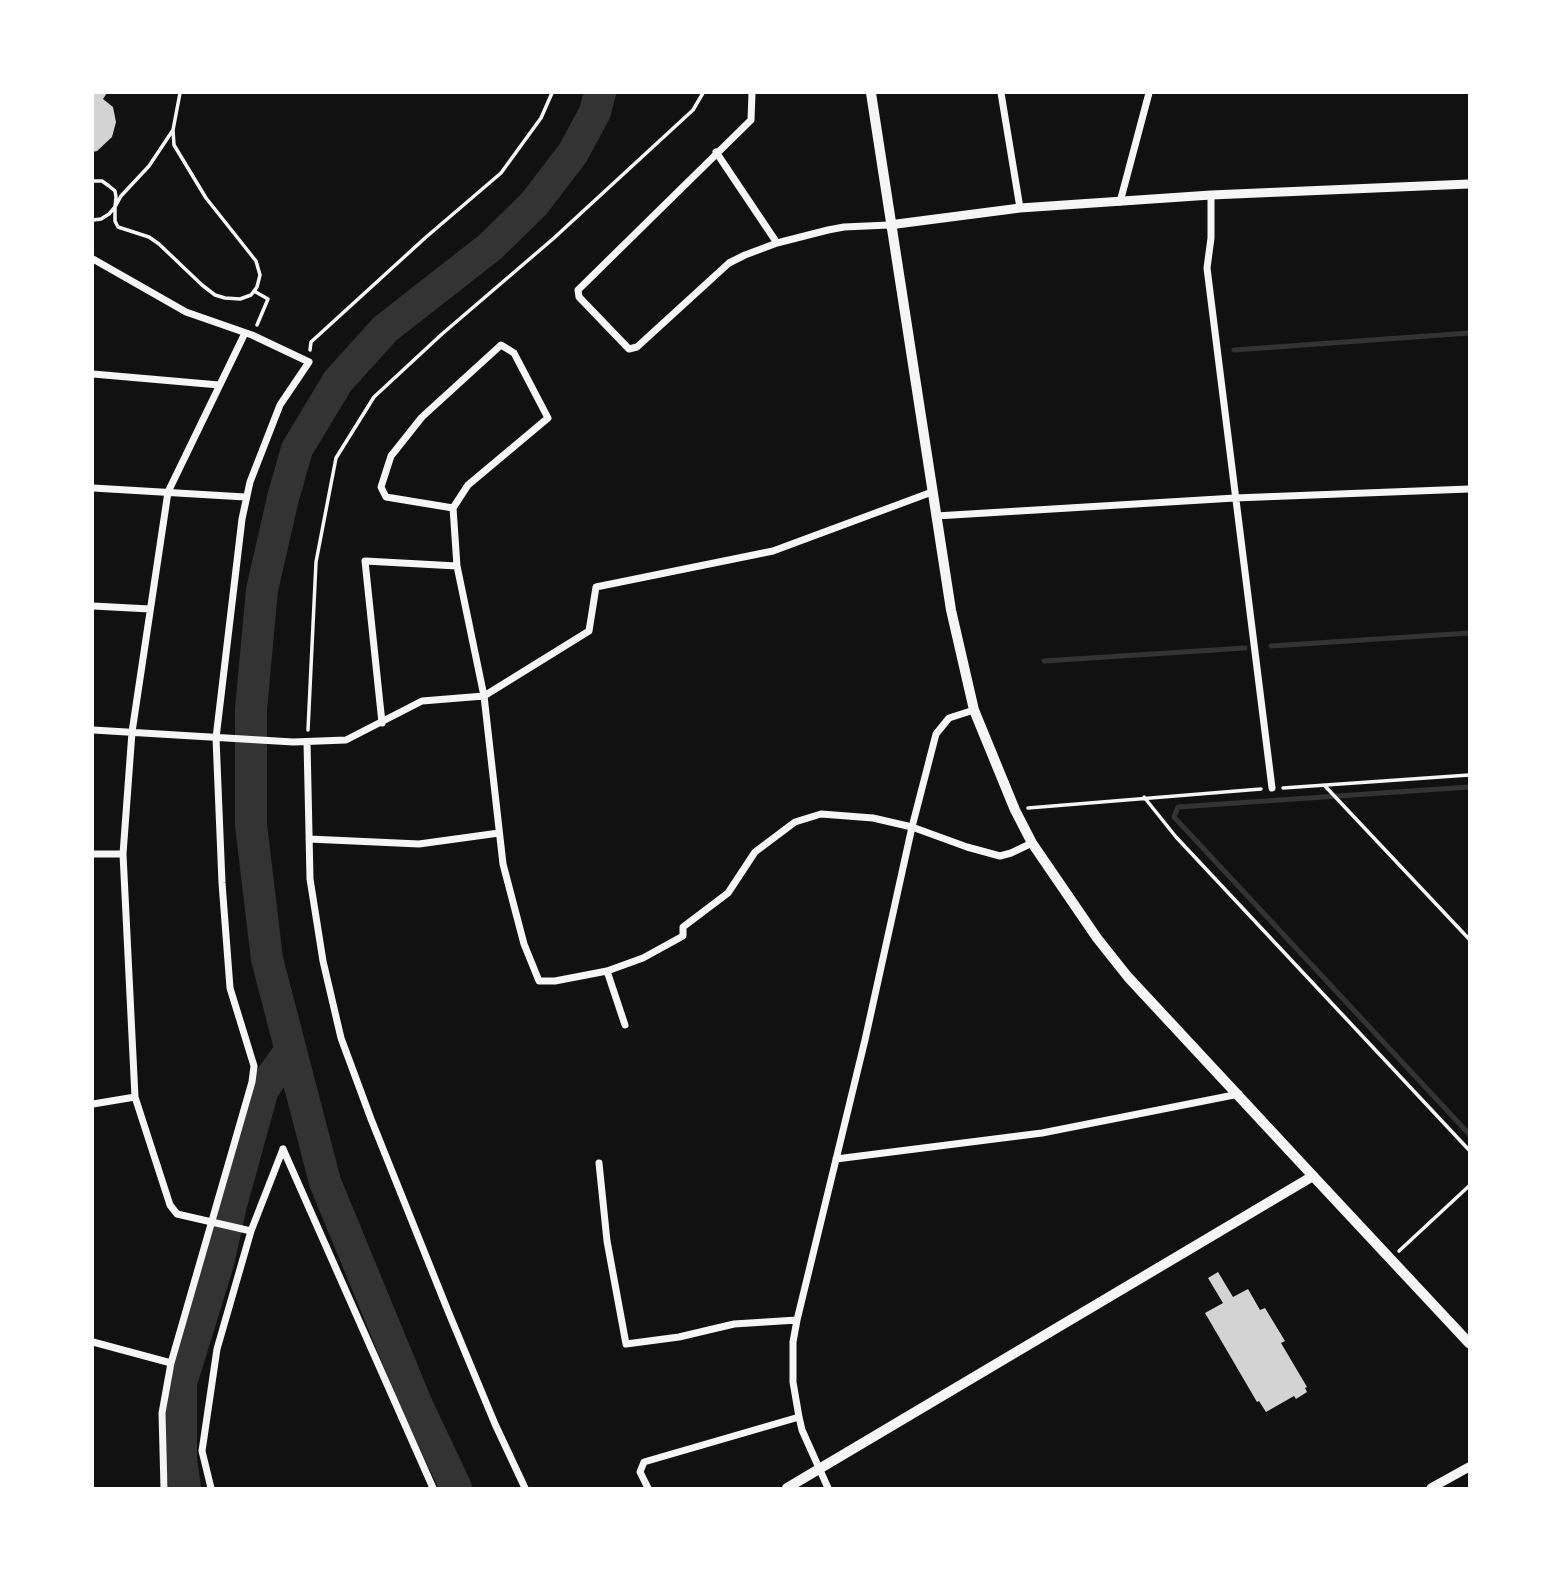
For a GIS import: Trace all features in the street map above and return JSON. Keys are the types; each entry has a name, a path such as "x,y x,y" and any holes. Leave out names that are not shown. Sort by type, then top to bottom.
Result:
{"main road":[{"path":"871,93 889,225 951,610 974,710 1015,810 1032,843 1097,937 1128,976 1469,1343"},
{"path":"787,1488 1313,1176"}],"street":[{"path":"752,93 751,120 578,290 579,297 629,349 633,350 729,263 776,243 844,227 889,225 1020,208 1211,195 1469,184"},
{"path":"1001,93 1020,208"},
{"path":"1121,202 1149,93"},
{"path":"716,152 776,243"},
{"path":"1211,195 1212,238 1207,268 1272,788"},
{"path":"93,259 186,312 249,334 309,362 280,405 245,497 216,738 222,883 230,988 254,1066 252,1082 213,1223 171,1363 162,1413 164,1488"},
{"path":"248,1231 177,1214 170,1205 135,1097 123,854 132,732 168,492 219,385 249,334"},
{"path":"453,508 386,497 381,487 391,456 422,417 501,345 514,353 548,418 468,485 453,508 457,566 484,696 503,864 524,944 540,981 555,981 607,971 643,958 683,936 683,927 727,892 755,852 794,822 821,814 873,818 912,827 1000,856 1032,843"},
{"path":"93,374 219,385"},
{"path":"93,488 245,497"},
{"path":"936,516 1235,498 1469,489"},
{"path":"93,730 293,742 346,740 422,701 484,696 589,631 596,587 773,551 932,492"},
{"path":"382,723 365,561 457,566"},
{"path":"93,606 150,609"},
{"path":"828,1488 802,1430 799,1417 793,1382 793,1342 797,1320 865,1040 912,827 939,728 949,718 974,710"},
{"path":"307,742 310,880 323,961 341,1038 448,1311 495,1424 526,1488"},
{"path":"309,839 419,844 499,833"},
{"path":"93,854 123,854"},
{"path":"607,971 625,1025"},
{"path":"836,1159 1042,1132 1239,1094"},
{"path":"93,1104 135,1097"},
{"path":"211,1488 202,1451 218,1349 248,1231 283,1149 433,1488"},
{"path":"599,1163 608,1252 626,1344 679,1337 734,1324 797,1320"},
{"path":"93,1342 171,1363"},
{"path":"648,1488 640,1472 644,1462 799,1417"},
{"path":"1431,1488 1469,1466"}],"path":[{"path":"93,181 102,181 115,191 114,221 118,227 149,237 159,244 215,295 240,299 251,295 260,275 256,261 206,198 174,145 173,130 180,93"},
{"path":"309,362 311,342 501,173 541,118 552,93"},
{"path":"93,220 101,219 115,207 121,196 149,166 173,130"},
{"path":"249,334 268,299 254,291"},
{"path":"1015,810 1144,797 1469,775"},
{"path":"1324,785 1469,939"},
{"path":"1144,797 1176,837 1469,1150"},
{"path":"1390,1260 1469,1186"}],"building":[{"path":"93,93 107,93 103,99 113,107 116,122 112,137 93,152"},
{"path":"1218,1272 1233,1297 1248,1289 1260,1310 1265,1308 1285,1341 1281,1343 1307,1387 1307,1392 1296,1399 1294,1396 1266,1412 1259,1401 1257,1402 1205,1313 1223,1303 1208,1278"}],"waterway":[{"path":"456,1488 416,1403 325,1182 267,959 251,825 251,709 262,590 297,449 338,381 385,329 490,247 534,204 573,153 595,112 600,93"},
{"path":"1234,350 1469,333"},
{"path":"1271,646 1469,633"},
{"path":"1044,661 1245,648"},
{"path":"1469,787 1178,807 1174,817 1469,1134"},
{"path":"185,1488 181,1459 181,1383 218,1263 263,1089 290,1051"}]}
